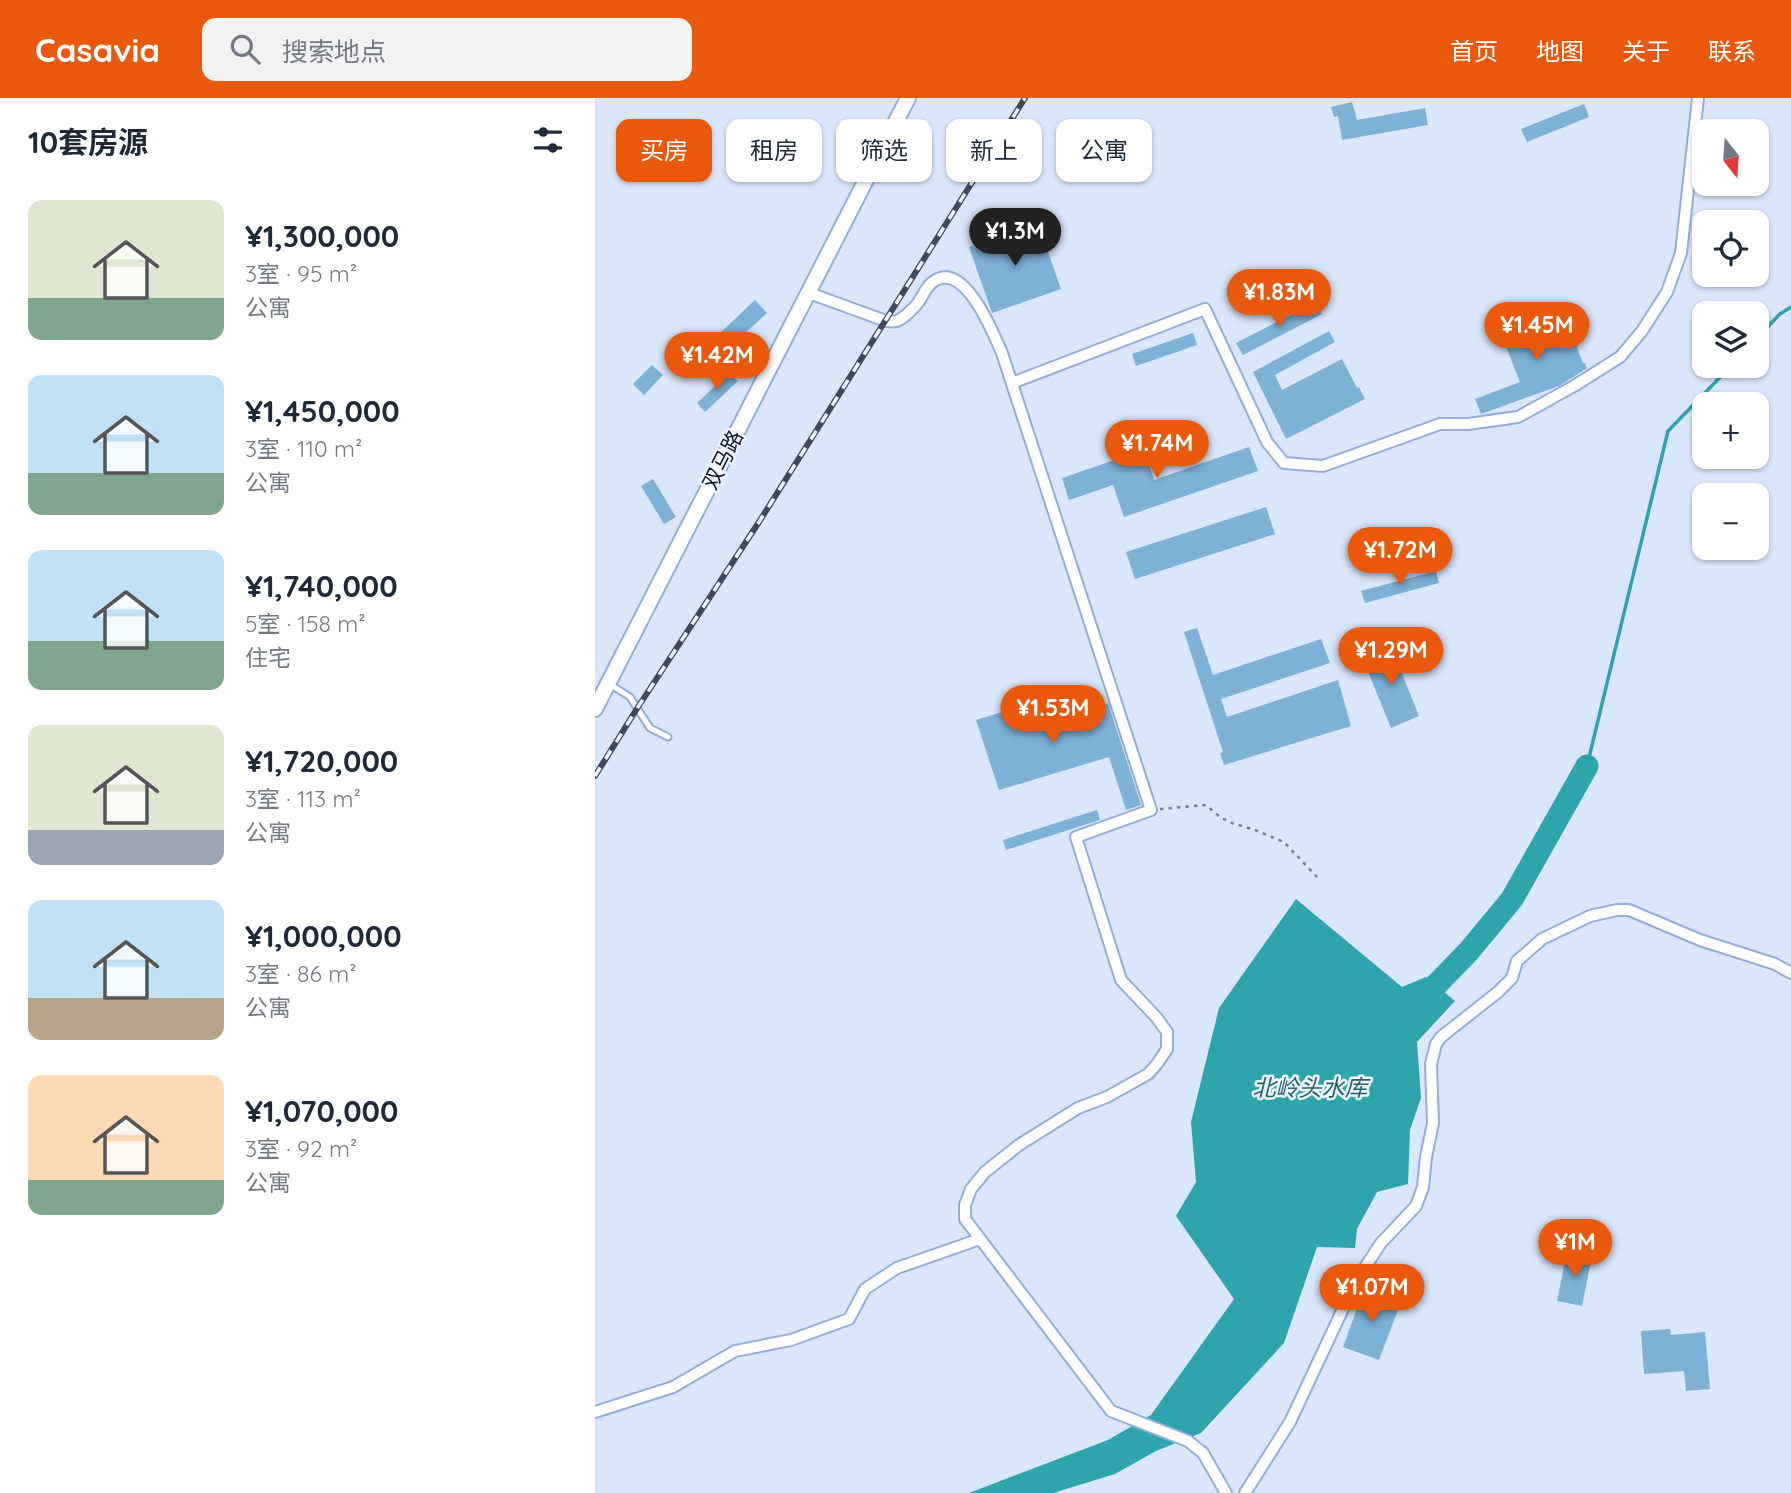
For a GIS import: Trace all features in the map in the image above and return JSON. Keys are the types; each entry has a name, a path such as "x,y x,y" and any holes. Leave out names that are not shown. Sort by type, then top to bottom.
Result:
{"street":[{"name":"双马路","path":"595,709 908,98"},
{"path":"1012,383 1205,309 1267,442 1285,463 1323,466 1440,424 1468,424 1518,416 1620,357 1642,331 1667,292 1681,253 1699,98"},
{"path":"809,293 886,321 897,321 917,304 935,281 945,278 956,281 965,288 985,315 1002,353 1151,810 1076,837 1121,980 1167,1032 1167,1049 1147,1074 1107,1097 1078,1108 1019,1145 985,1172 971,1189 965,1205 965,1219 1111,1411 1188,1441 1203,1453 1226,1493"},
{"path":"1245,1493 1290,1422 1356,1281 1381,1242 1416,1206 1423,1187 1433,1123 1431,1065 1436,1044 1512,978 1517,961 1542,939 1590,916 1629,910 1700,940 1775,964 1791,973"},
{"path":"595,1412 673,1387 735,1351 791,1340 849,1319 865,1289 897,1268 980,1239"}],"lane":[{"path":"608,684 630,697 650,728 668,737"}],"path":[{"path":"1151,810 1206,804 1220,817 1232,823 1284,842 1317,877"}],"water":[{"name":"北岭头水库","path":"1296,899 1402,987 1426,977 1455,1001 1417,1042 1421,1098 1410,1130 1408,1184 1377,1192 1357,1229 1355,1248 1317,1247 1284,1343 1201,1433 1156,1451 1115,1474 1053,1493 969,1493 1108,1440 1151,1415 1234,1299 1176,1216 1196,1182 1191,1122 1219,1008"}],"building":[{"path":"1352,102 1357,120 1425,108 1428,125 1342,140 1338,116 1334,117 1331,107"},
{"path":"1584,104 1589,117 1527,142 1521,129"},
{"path":"1038,223 1061,289 992,313 969,247"},
{"path":"755,300 767,313 730,347 718,335"},
{"path":"1316,302 1322,314 1243,355 1236,343"},
{"path":"1563,312 1587,368 1559,386 1481,414 1475,399 1520,382 1502,337"},
{"path":"1329,331 1335,342 1275,375 1282,390 1342,359 1365,399 1286,439 1253,372"},
{"path":"1193,333 1197,345 1136,366 1132,354"},
{"path":"652,365 663,375 644,395 633,384"},
{"path":"729,373 738,381 705,412 697,403"},
{"path":"1249,447 1258,471 1124,517 1113,485 1069,500 1062,478 1144,450 1154,480"},
{"path":"653,479 676,517 664,524 641,486"},
{"path":"1266,507 1275,534 1135,579 1126,552"},
{"path":"1436,571 1439,583 1365,603 1361,591"},
{"path":"1197,628 1213,675 1321,639 1330,663 1221,699 1227,717 1338,680 1351,726 1224,765 1220,753 1223,752 1184,632"},
{"path":"1391,646 1419,716 1391,728 1362,657"},
{"path":"1055,696 1064,727 1096,717 1093,708 1108,703 1141,805 1126,810 1109,757 999,790 976,720"},
{"path":"1097,810 1100,820 1006,850 1003,840"},
{"path":"1567,1251 1592,1256 1582,1306 1557,1301"},
{"path":"1364,1289 1401,1302 1379,1360 1343,1347"},
{"path":"1670,1329 1671,1335 1705,1332 1710,1389 1686,1391 1684,1371 1644,1374 1641,1331"}],"waterway":[{"path":"1769,325 1791,307"},
{"path":"1587,766 1668,431 1719,378"},
{"path":"1436,985 1469,951 1512,899 1587,766"}],"railway":[{"path":"595,776 759,522 1025,98"}]}
